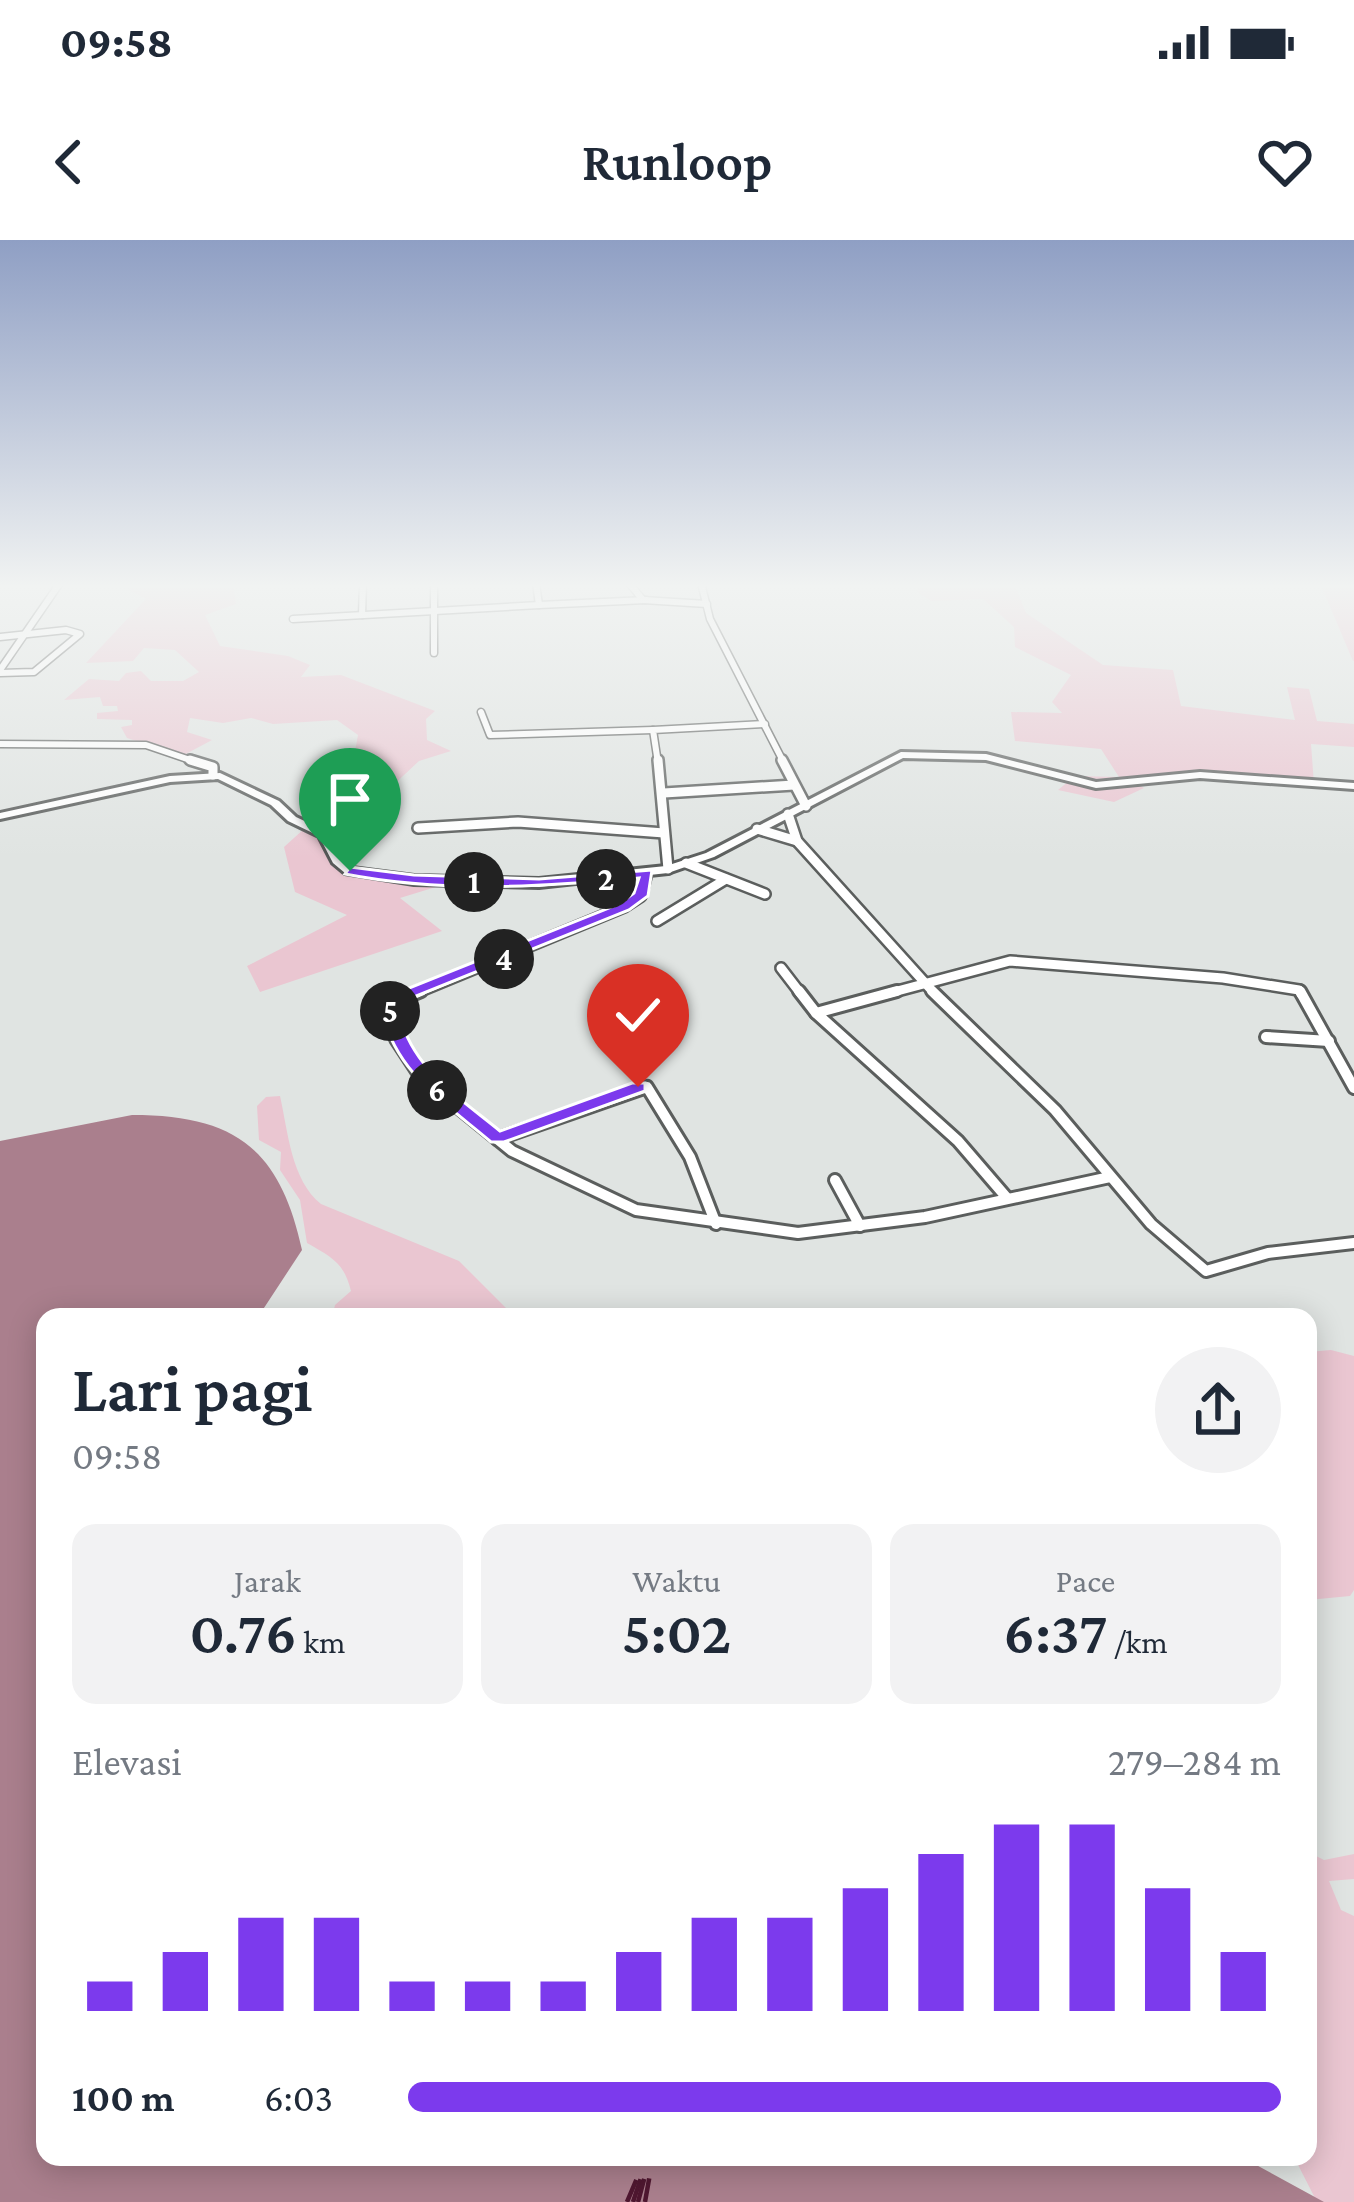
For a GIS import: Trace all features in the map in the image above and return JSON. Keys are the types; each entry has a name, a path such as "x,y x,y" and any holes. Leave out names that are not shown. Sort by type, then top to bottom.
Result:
{"main road":[{"path":"0,816 170,779 213,775 275,802 292,819 325,834 343,868 366,875 552,883 647,873 686,863 806,806 889,758 914,754 976,755 1096,785 1200,775 1354,786"}],"street":[{"path":"739,675 806,806"},
{"path":"481,712 493,735 765,724"},
{"path":"653,730 664,793 668,869"},
{"path":"0,745 157,747 213,766 213,775"},
{"path":"664,793 794,785"},
{"path":"788,814 797,841 923,982 1055,1110 1150,1224 1206,1271 1268,1252 1354,1243"},
{"path":"418,827 518,822 664,833"},
{"path":"757,829 797,841"},
{"path":"686,863 765,894"},
{"path":"647,873 641,896 624,907 392,1003 396,1040 417,1071 525,1159 628,1208 798,1234 926,1217 1110,1177"},
{"path":"657,921 726,879"},
{"path":"816,1013 1017,961 1246,981 1299,990 1354,1088"},
{"path":"781,968 816,1013 958,1141 1007,1198"},
{"path":"1266,1037 1329,1041"},
{"path":"497,1138 647,1087 690,1156 716,1224"},
{"path":"835,1180 860,1226"}],"shaded area":[{"path":"125,675 145,675 151,681 183,681 194,675 341,675 435,711 426,719 427,740 451,751 419,761 373,804 363,807 350,795 340,798 334,820 341,832 314,820 352,768 358,735 337,720 273,724 251,718 223,723 190,718 187,732 212,740 182,756 127,738 121,727 132,725 132,720 97,719 97,713 118,711 117,706 103,706 100,697 64,700 89,679 119,681"},
{"path":"1071,675 1174,675 1181,706 1295,720 1287,687 1309,689 1317,721 1354,724 1354,747 1311,744 1314,784 1197,773 1124,777 1144,788 1114,802 1058,790 1075,776 1119,777 1101,749 1015,741 1011,712 1062,713 1052,702"},
{"path":"305,828 323,837 332,861 345,870 441,879 439,886 400,898 442,931 260,992 247,966 347,915 295,892 284,847"},
{"path":"280,1096 297,1169 321,1204 459,1261 506,1308 334,1308 351,1291 348,1281 335,1261 307,1243 300,1200 280,1170 281,1152 259,1140 257,1106 266,1097"},
{"path":"132,1115 198,1122 225,1131 265,1162 293,1215 302,1250 264,1308 36,1308 36,2166 1258,2166 1324,2202 0,2202 0,1141"},
{"path":"1317,1351 1354,1356 1354,1590 1350,1596 1317,1599"},
{"path":"1354,1854 1354,1879 1329,1881 1341,1910 1354,1916 1354,2202 1317,2202 1299,2166 1317,2166 1317,1856 1324,1860"}],"ferry route":[{"path":"627,2202 642,2166"},
{"path":"633,2202 645,2166"},
{"path":"638,2202 648,2166"},
{"path":"645,2202 651,2166"}],"route":[{"path":"350,871 414,880 539,883 647,873 641,896 624,907 405,995 389,1007 396,1040 417,1071 497,1138 638,1087"}]}
